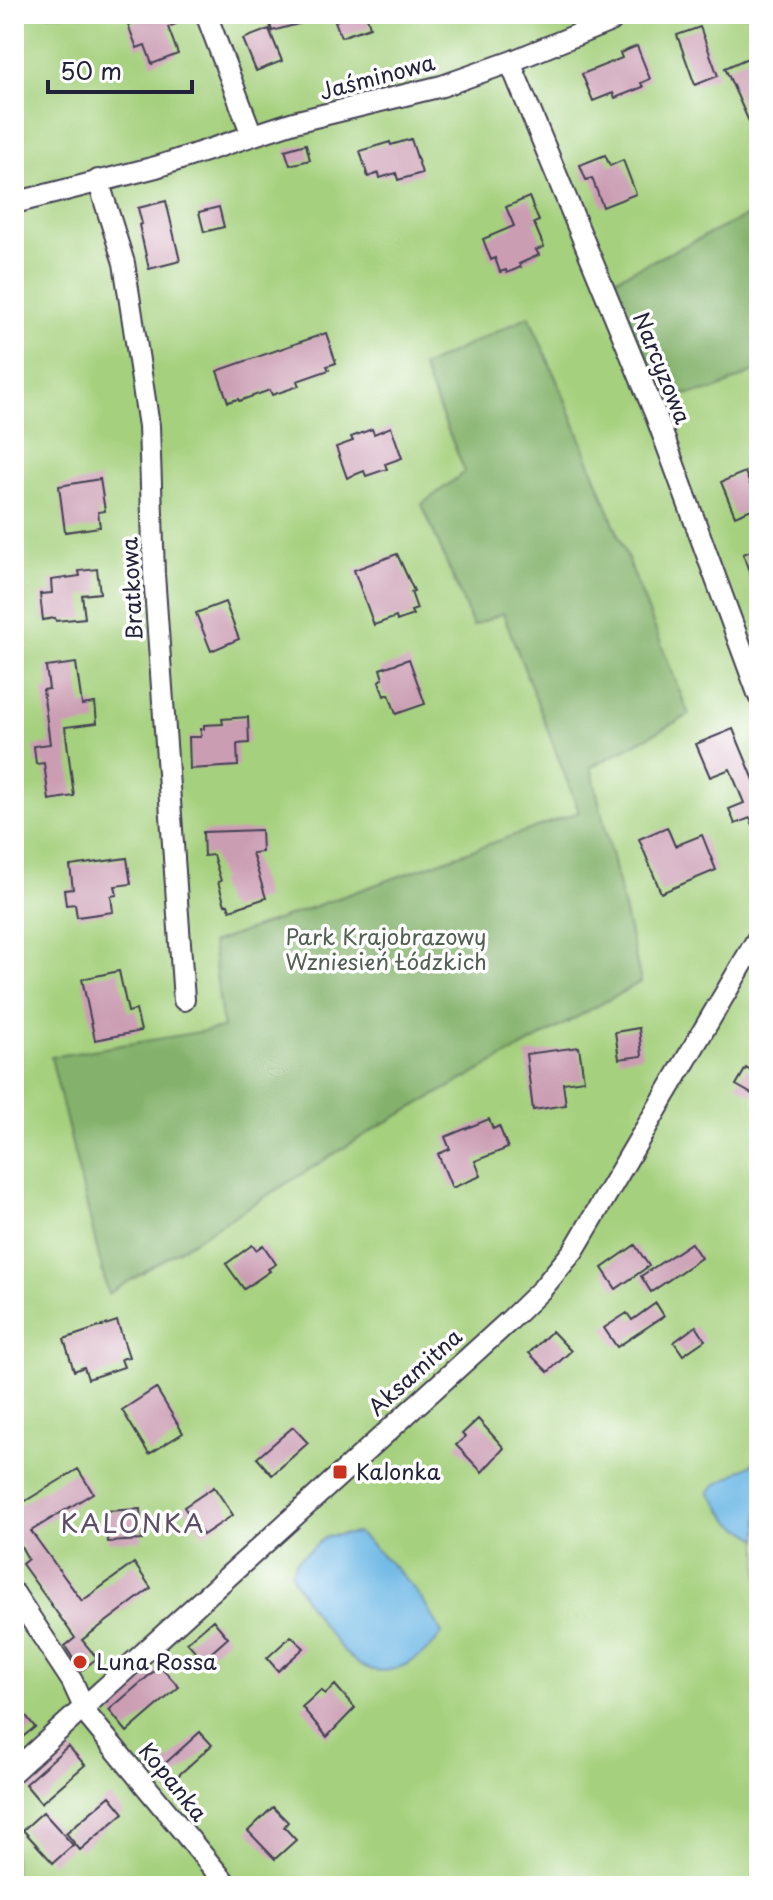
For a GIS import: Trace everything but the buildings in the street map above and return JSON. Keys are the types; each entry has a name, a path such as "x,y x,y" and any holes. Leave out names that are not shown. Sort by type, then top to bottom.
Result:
{"street":[{"path":"206,14 252,135"},
{"name":"Jaśminowa","path":"14,203 156,167 294,122 442,86 611,21 614,14"},
{"name":"Narcyzowa","path":"510,62 656,416 759,696"},
{"name":"Bratkowa","path":"98,180 124,263 149,426 154,574 184,1000"},
{"name":"Aksamitna","path":"14,1771 509,1321 555,1274 574,1250 759,936"},
{"name":"Kopanka","path":"14,1593 72,1681 88,1716 228,1886"}],"green space":[{"name":"Park Krajobrazowy Wzniesień Łódzkich","path":"14,14 759,14 759,1886 14,1886"},
{"path":"759,210 759,369 715,390 649,400 608,282"},
{"path":"529,316 565,399 689,715 591,767 641,982 381,1125 108,1294 51,1057 223,1028 212,943 579,812 503,613 473,626 422,504 465,472 422,367"}],"water":[{"path":"759,1460 759,1539 731,1522 709,1492"},
{"path":"358,1533 416,1591 442,1634 417,1658 396,1669 373,1670 362,1666 342,1650 303,1596 291,1573 296,1561 327,1536"}],"place":[{"name":"Kalonka","path":"340,1472"},
{"name":"Luna Rossa","path":"80,1662"}],"district":[{"name":"KALONKA","path":"133,1524"}]}
